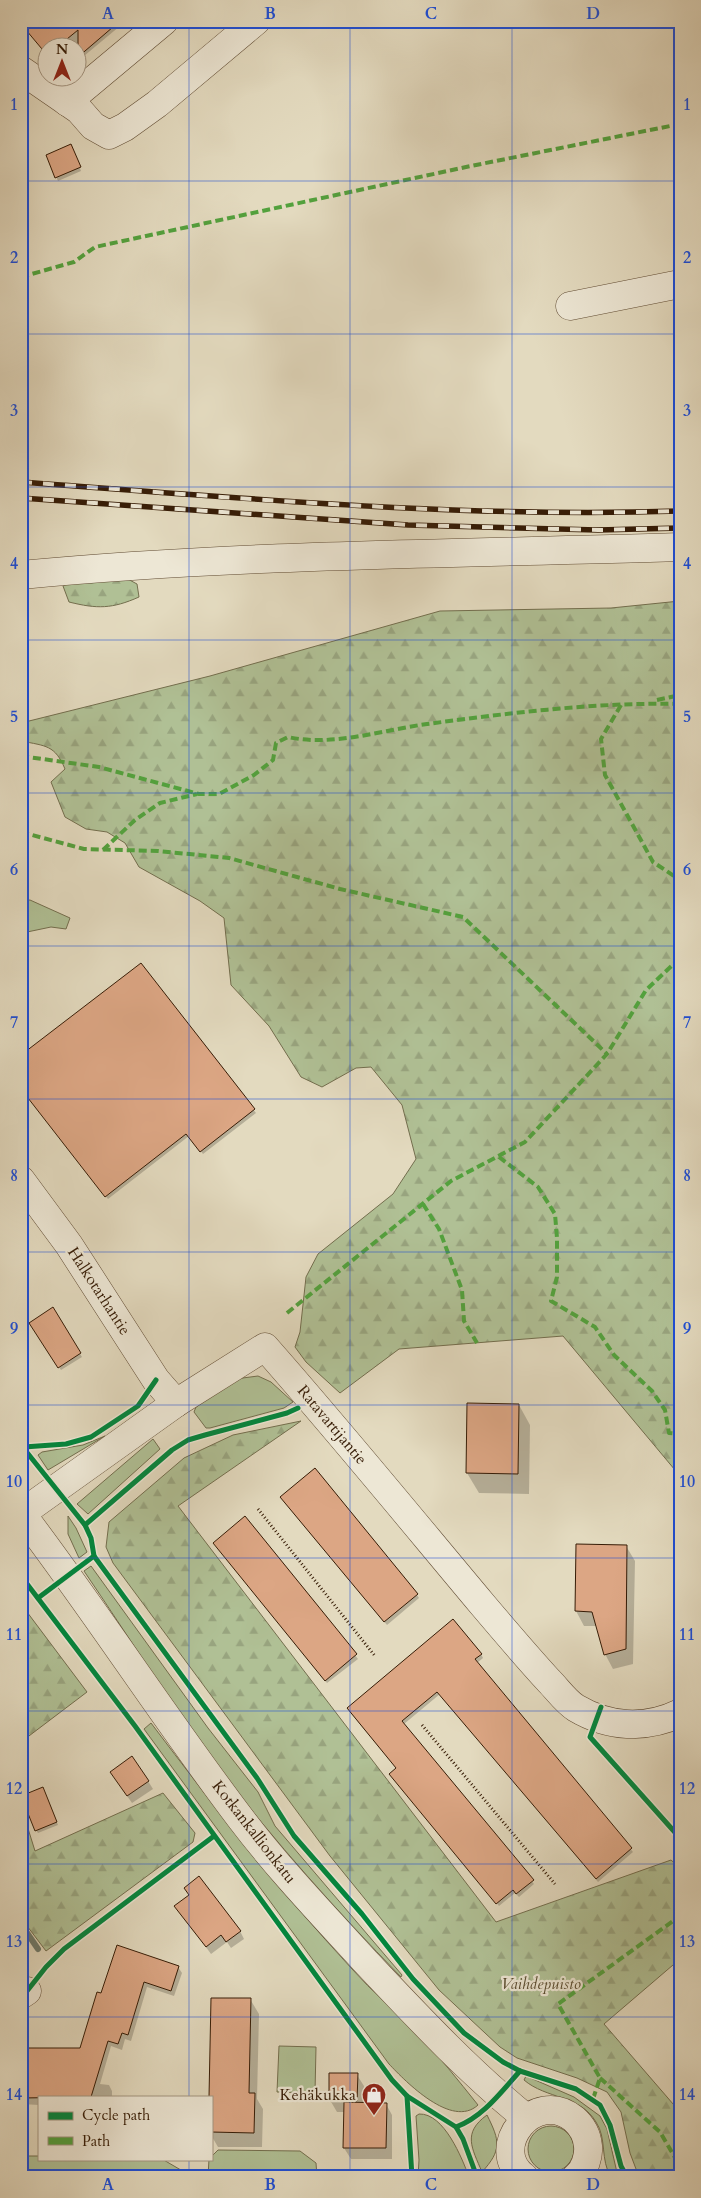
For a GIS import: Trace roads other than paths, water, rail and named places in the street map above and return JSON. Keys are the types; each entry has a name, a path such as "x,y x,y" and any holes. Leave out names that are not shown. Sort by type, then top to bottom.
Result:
{"street":[{"path":"67,102 164,21"},
{"path":"21,70 79,110 93,126 109,134 125,127 157,104 256,21"},
{"path":"570,306 680,284"},
{"path":"21,575 120,566 362,555 680,547"},
{"name":"Halkotarhantie","path":"21,1180 70,1245 156,1380 176,1403"},
{"name":"Ratavartijantie","path":"22,1513 176,1403 265,1346 516,1644 573,1706 597,1719 622,1725 645,1724 666,1720 680,1713"},
{"name":"Kotkankallionkatu","path":"22,1513 156,1703 242,1820 290,1880 453,2052 498,2095 526,2118"},
{"path":"520,2176 511,2154 511,2142 516,2130 526,2118 540,2111 554,2110 569,2115 580,2124 588,2142 589,2150 586,2164 580,2176"}],"waterway":[{"path":"21,1924 38,1949"}],"railway":[{"path":"21,482 268,500 432,509 515,512 680,511"},
{"path":"21,498 408,525 598,530 680,528"}],"place":[{"name":"Kehäkukka","path":"374,2116"}],"park label":[{"name":"Vaihdepuisto","path":"541,1984"}]}
